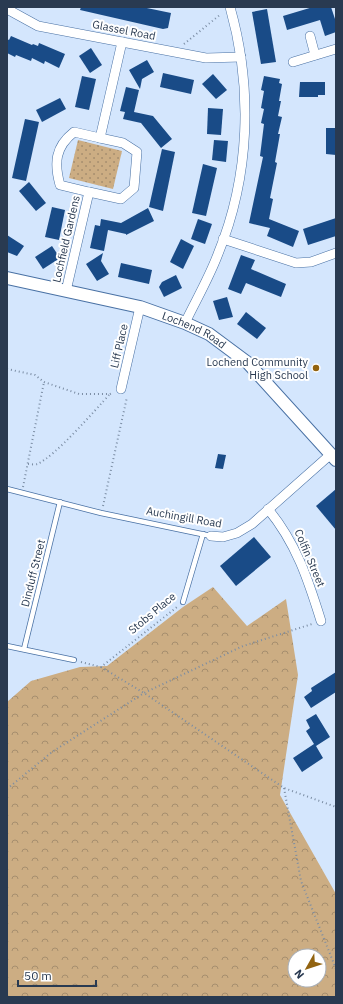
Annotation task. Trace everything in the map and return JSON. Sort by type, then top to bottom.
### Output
[{"type":"street","name":"Glassel Road","points":[[7,9],[38,26],[206,58],[241,57]]},
{"type":"street","points":[[185,323],[218,254],[237,190],[243,150],[245,102],[241,57],[227,10]]},
{"type":"street","points":[[310,36],[316,55]]},
{"type":"street","points":[[100,138],[122,42]]},
{"type":"street","points":[[293,62],[336,49]]},
{"type":"street","name":"Lochfield Gardens","points":[[74,132],[123,143],[137,152],[134,188],[121,199],[89,192],[60,185],[55,169],[62,142],[74,132]]},
{"type":"street","name":"Lochfield Gardens","points":[[66,291],[89,192]]},
{"type":"street","points":[[223,239],[296,263],[311,262],[336,253]]},
{"type":"street","name":"Lochend Road","points":[[7,278],[140,308],[185,323],[221,341],[248,362],[333,457]]},
{"type":"street","name":"Liff Place","points":[[122,389],[140,308]]},
{"type":"street","name":"Auchingill Road","points":[[207,535],[224,537],[237,533],[252,524],[268,509],[333,457]]},
{"type":"street","name":"Colfin Street","points":[[268,509],[284,528],[309,580],[321,621]]},
{"type":"lane","name":"Auchingill Road","points":[[7,489],[101,513],[207,535]]},
{"type":"lane","name":"Dinduff Street","points":[[24,649],[60,502]]},
{"type":"lane","name":"Stobs Place","points":[[183,602],[207,535]]},
{"type":"lane","points":[[7,646],[74,660]]},
{"type":"path","points":[[174,52],[227,10]]},
{"type":"path","points":[[7,369],[36,376],[44,382],[79,394],[110,394]]},
{"type":"path","points":[[22,493],[44,382]]},
{"type":"path","points":[[28,464],[36,464],[44,460],[61,445],[110,394],[117,388],[122,389],[128,394],[101,513]]},
{"type":"path","name":"Stobs Place","points":[[100,666],[183,602]]},
{"type":"path","points":[[7,789],[52,752],[144,693],[243,646],[321,621]]},
{"type":"path","points":[[74,660],[100,666],[144,693],[284,788],[336,807]]},
{"type":"path","points":[[284,788],[301,881],[336,969]]},
{"type":"green space","points":[[78,140],[122,151],[113,189],[69,178]]},
{"type":"green space","points":[[213,587],[247,626],[286,599],[298,675],[280,795],[336,894],[336,997],[7,997],[7,702],[31,681],[80,667],[107,666],[183,607]]},
{"type":"building","points":[[81,7],[142,7],[171,13],[168,28],[163,29],[80,10]]},
{"type":"building","points":[[313,7],[331,7],[336,22],[336,32],[325,36],[320,20],[287,30],[283,16]]},
{"type":"building","points":[[267,9],[276,62],[261,64],[252,12]]},
{"type":"building","points":[[11,36],[32,45],[38,46],[39,43],[65,54],[59,68],[45,61],[44,64],[32,58],[31,61],[16,55],[15,57],[7,53],[7,39],[9,40]]},
{"type":"building","points":[[91,48],[102,65],[90,73],[79,56]]},
{"type":"building","points":[[147,60],[154,72],[142,79],[140,89],[129,70]]},
{"type":"building","points":[[163,73],[194,80],[191,94],[160,87]]},
{"type":"building","points":[[213,74],[227,90],[216,99],[202,84]]},
{"type":"building","points":[[82,76],[96,79],[89,110],[75,107]]},
{"type":"building","points":[[264,76],[280,79],[279,83],[282,84],[278,116],[282,117],[278,134],[280,134],[275,162],[277,163],[270,198],[273,199],[269,219],[299,231],[293,247],[267,236],[270,228],[249,223],[263,157],[260,156],[264,124],[261,123],[264,109],[261,108],[264,91],[261,90]]},
{"type":"building","points":[[300,82],[325,82],[325,95],[318,95],[318,97],[299,97]]},
{"type":"building","points":[[126,87],[139,90],[134,112],[153,116],[172,139],[161,148],[141,123],[123,119],[125,112],[120,111]]},
{"type":"building","points":[[60,98],[66,109],[42,122],[36,110]]},
{"type":"building","points":[[208,108],[223,109],[221,135],[207,134]]},
{"type":"building","points":[[25,119],[39,122],[26,181],[12,178]]},
{"type":"building","points":[[326,128],[336,128],[336,155],[326,154]]},
{"type":"building","points":[[214,140],[228,141],[226,162],[212,160]]},
{"type":"building","points":[[162,149],[175,152],[163,211],[149,207]]},
{"type":"building","points":[[203,164],[217,168],[206,216],[192,213]]},
{"type":"building","points":[[29,182],[46,203],[36,211],[19,191]]},
{"type":"building","points":[[52,207],[65,210],[59,240],[45,237]]},
{"type":"building","points":[[148,208],[154,221],[126,235],[108,230],[104,251],[90,248],[95,225],[100,226],[101,219],[121,223]]},
{"type":"building","points":[[336,218],[336,236],[308,245],[303,229]]},
{"type":"building","points":[[198,219],[212,224],[205,244],[191,239]]},
{"type":"building","points":[[7,235],[24,246],[17,256],[7,252]]},
{"type":"building","points":[[181,239],[194,246],[183,269],[170,262]]},
{"type":"building","points":[[52,246],[60,258],[43,269],[35,257]]},
{"type":"building","points":[[103,253],[101,261],[109,274],[97,281],[86,264]]},
{"type":"building","points":[[241,255],[255,260],[251,269],[286,284],[281,297],[246,283],[241,294],[228,289]]},
{"type":"building","points":[[121,263],[152,270],[149,284],[118,277]]},
{"type":"building","points":[[176,275],[182,288],[164,297],[159,287],[162,282]]},
{"type":"building","points":[[227,297],[233,317],[219,320],[213,301]]},
{"type":"building","points":[[246,312],[266,328],[257,339],[237,324]]},
{"type":"building","points":[[218,454],[226,455],[223,469],[215,468]]},
{"type":"building","points":[[336,489],[336,530],[316,506]]},
{"type":"building","points":[[254,537],[271,557],[236,586],[220,566]]},
{"type":"building","points":[[336,672],[336,692],[311,708],[304,697],[312,691],[311,688]]},
{"type":"building","points":[[316,714],[330,737],[316,746],[323,758],[302,772],[293,758],[314,744],[306,731],[310,728],[306,720]]},
{"type":"place","name":"Lochend Community High School","points":[[316,368]]}]
